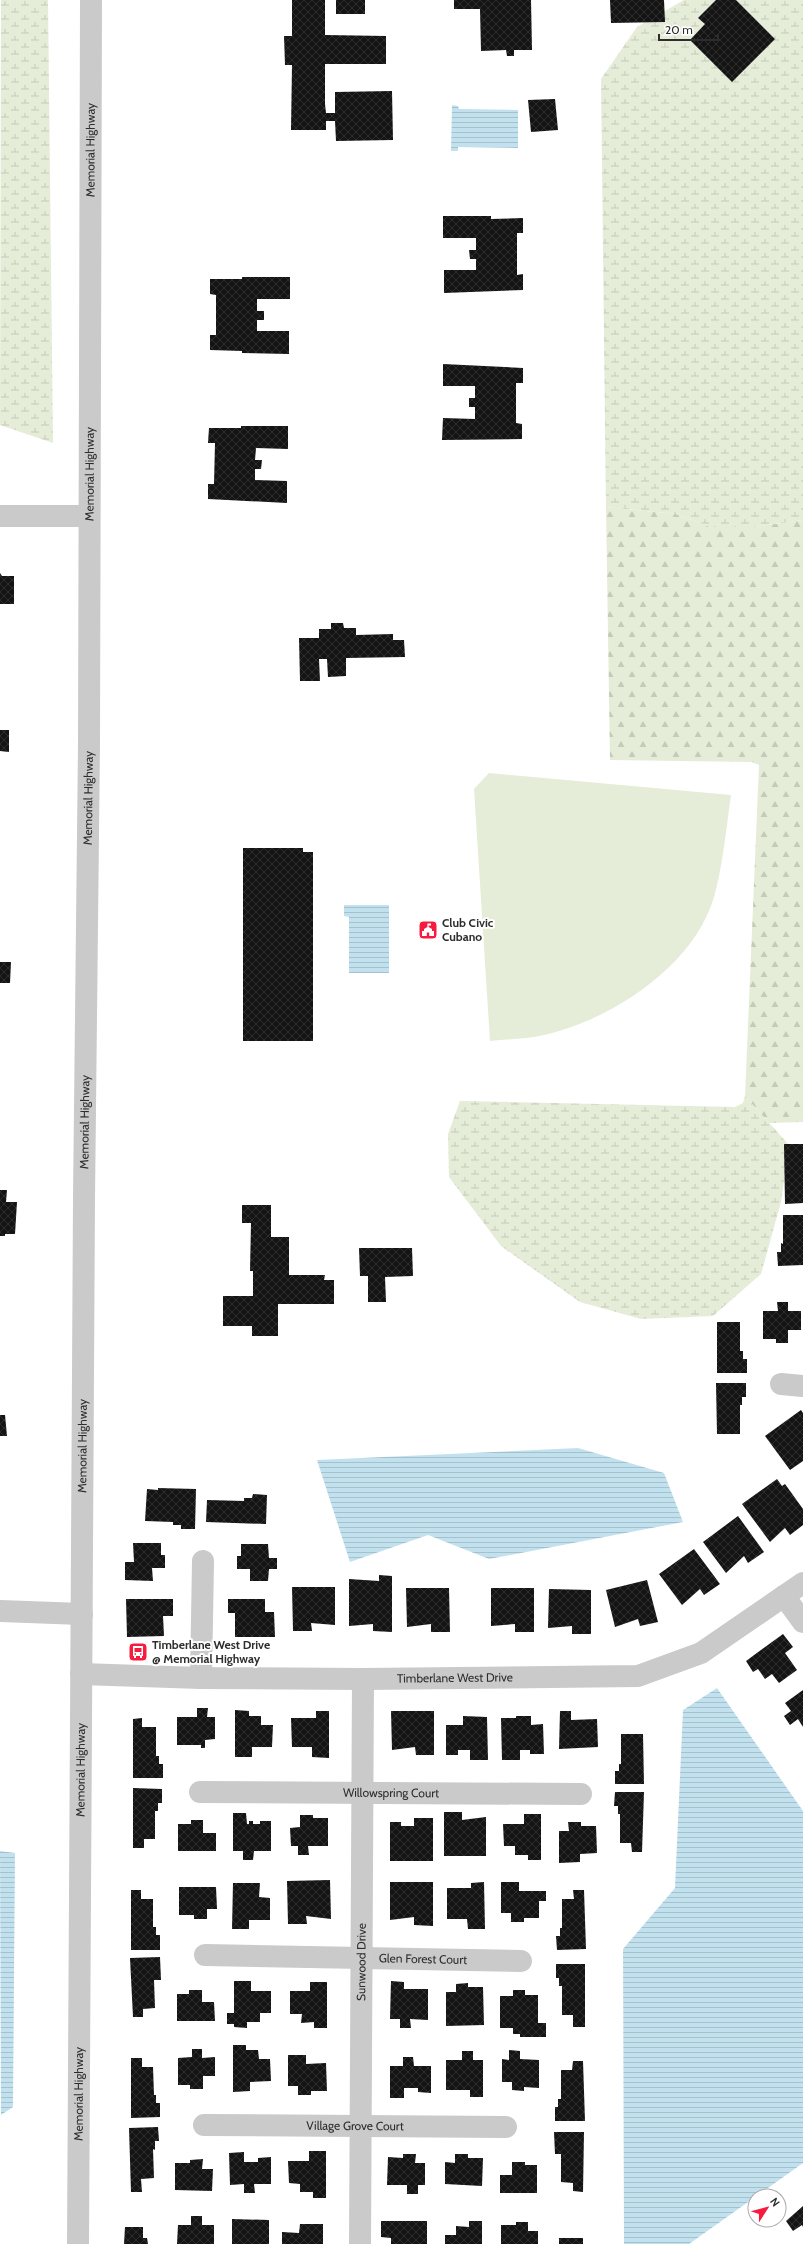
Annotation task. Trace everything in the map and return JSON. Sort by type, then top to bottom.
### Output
[{"type":"street","name":"Memorial Highway","points":[[78,2244],[85,1010],[90,743],[89,516],[91,0]]},
{"type":"street","points":[[0,516],[89,516]]},
{"type":"street","points":[[782,1384],[803,1386]]},
{"type":"street","points":[[201,1678],[203,1560]]},
{"type":"street","name":"Timberlane West Drive","points":[[81,1674],[201,1678],[364,1679],[638,1676],[701,1653],[803,1583]]},
{"type":"street","points":[[784,1596],[803,1622]]},
{"type":"street","points":[[0,1611],[82,1614]]},
{"type":"street","name":"Sunwood Drive","points":[[360,2244],[364,1679]]},
{"type":"street","name":"Willowspring Court","points":[[200,1792],[581,1794]]},
{"type":"street","name":"Glen Forest Court","points":[[205,1955],[362,1959],[521,1960]]},
{"type":"street","name":"Village Grove Court","points":[[204,2125],[506,2127]]},
{"type":"green space","points":[[1,0],[48,0],[53,443],[0,425]]},
{"type":"green space","points":[[684,0],[803,0],[803,520],[754,527],[710,527],[676,514],[606,507],[601,79],[637,27]]},
{"type":"green space","points":[[606,507],[676,514],[710,527],[754,527],[803,520],[803,1122],[769,1123],[745,1096],[759,765],[752,762],[610,760]]},
{"type":"green space","points":[[489,773],[731,795],[722,859],[714,897],[704,922],[688,946],[669,967],[647,986],[622,1003],[596,1017],[570,1028],[544,1035],[490,1041],[474,789]]},
{"type":"green space","points":[[745,1096],[789,1145],[781,1202],[761,1274],[713,1316],[641,1319],[580,1302],[501,1246],[449,1177],[448,1134],[460,1101],[735,1107],[743,1103]]},
{"type":"water","points":[[452,105],[458,106],[459,109],[518,110],[518,148],[458,147],[458,151],[451,151]]},
{"type":"water","points":[[344,905],[389,905],[389,973],[349,973],[349,917],[344,916]]},
{"type":"water","points":[[578,1448],[664,1473],[683,1522],[489,1559],[428,1535],[350,1562],[317,1460]]},
{"type":"water","points":[[717,1688],[803,1811],[803,2163],[768,2188],[747,2188],[747,2203],[689,2244],[624,2244],[623,1949],[675,1888],[683,1710]]},
{"type":"water","points":[[0,1851],[15,1853],[13,2107],[1,2115]]},
{"type":"building","points":[[292,0],[325,0],[325,35],[386,36],[386,64],[325,64],[325,104],[326,113],[335,113],[335,92],[392,91],[393,140],[336,141],[335,121],[326,121],[326,130],[291,130],[292,65],[285,65],[284,36],[292,36]]},
{"type":"building","points":[[336,0],[365,0],[365,14],[336,14]]},
{"type":"building","points":[[454,0],[531,0],[532,50],[514,50],[514,56],[507,56],[506,50],[481,51],[480,9],[454,9]]},
{"type":"building","points":[[610,0],[664,0],[665,22],[611,23]]},
{"type":"building","points":[[716,0],[736,0],[775,39],[732,82],[690,40],[705,24],[698,18]]},
{"type":"building","points":[[555,99],[558,130],[531,132],[528,100]]},
{"type":"building","points":[[443,216],[491,216],[491,219],[523,218],[523,233],[517,233],[517,275],[523,274],[523,290],[444,293],[444,270],[476,270],[476,259],[470,259],[469,250],[476,250],[476,238],[443,238]]},
{"type":"building","points":[[242,277],[290,277],[290,299],[257,299],[257,311],[264,311],[264,320],[257,320],[257,331],[289,331],[289,354],[242,353],[242,351],[210,350],[210,335],[216,335],[216,295],[210,294],[210,279],[242,279]]},
{"type":"building","points":[[443,364],[523,368],[523,383],[516,383],[516,423],[522,424],[522,439],[442,440],[443,418],[475,419],[475,407],[469,407],[469,398],[475,398],[475,386],[443,386]]},
{"type":"building","points":[[241,426],[288,426],[288,449],[256,448],[255,460],[262,460],[261,469],[255,469],[255,480],[287,481],[287,503],[208,499],[208,484],[214,484],[215,443],[208,443],[209,428],[241,428]]},
{"type":"building","points":[[0,573],[2,576],[14,576],[14,604],[0,604]]},
{"type":"building","points":[[331,623],[343,623],[344,628],[356,628],[356,635],[393,634],[393,640],[404,640],[405,657],[346,658],[346,676],[328,677],[327,659],[319,659],[320,681],[300,681],[299,638],[319,638],[319,629],[331,629]]},
{"type":"building","points":[[0,730],[9,730],[9,752],[0,751]]},
{"type":"building","points":[[243,848],[303,848],[303,852],[313,852],[313,1041],[243,1041]]},
{"type":"building","points":[[0,962],[11,962],[10,983],[0,983]]},
{"type":"building","points":[[784,1144],[803,1144],[803,1203],[785,1204]]},
{"type":"building","points":[[0,1190],[7,1190],[6,1202],[17,1202],[15,1234],[5,1234],[5,1236],[0,1236]]},
{"type":"building","points":[[242,1205],[271,1205],[271,1237],[289,1237],[289,1275],[325,1275],[324,1280],[334,1280],[334,1304],[278,1304],[278,1336],[252,1336],[252,1326],[223,1326],[223,1296],[253,1296],[253,1271],[250,1271],[251,1223],[242,1223]]},
{"type":"building","points":[[783,1215],[803,1215],[803,1265],[778,1266],[777,1252],[781,1252],[781,1243],[783,1244]]},
{"type":"building","points":[[359,1248],[412,1248],[413,1276],[385,1277],[386,1302],[368,1302],[368,1276],[360,1276]]},
{"type":"building","points":[[777,1302],[788,1302],[788,1311],[801,1311],[801,1330],[788,1330],[788,1343],[776,1343],[776,1339],[763,1339],[763,1311],[778,1311]]},
{"type":"building","points":[[717,1322],[740,1322],[740,1351],[743,1351],[743,1359],[747,1359],[747,1373],[717,1373]]},
{"type":"building","points":[[716,1383],[746,1383],[746,1397],[742,1397],[742,1405],[740,1405],[740,1434],[717,1434]]},
{"type":"building","points":[[801,1410],[803,1413],[803,1461],[790,1470],[765,1436]]},
{"type":"building","points":[[0,1415],[5,1415],[7,1436],[0,1436]]},
{"type":"building","points":[[777,1479],[782,1486],[785,1484],[803,1509],[803,1525],[790,1535],[785,1528],[770,1542],[742,1504]]},
{"type":"building","points":[[158,1488],[196,1489],[195,1529],[181,1529],[181,1525],[173,1525],[173,1522],[145,1521],[147,1489],[158,1490]]},
{"type":"building","points":[[253,1494],[267,1495],[266,1524],[206,1522],[207,1500],[244,1501],[244,1498],[252,1498]]},
{"type":"building","points":[[738,1516],[764,1552],[748,1563],[744,1556],[726,1573],[703,1542]]},
{"type":"building","points":[[133,1543],[161,1543],[161,1555],[165,1555],[165,1568],[152,1568],[153,1581],[125,1580],[125,1562],[134,1562]]},
{"type":"building","points":[[241,1544],[268,1544],[269,1558],[277,1558],[277,1569],[269,1569],[268,1581],[250,1581],[250,1569],[237,1569],[237,1556],[241,1556]]},
{"type":"building","points":[[694,1549],[720,1584],[704,1595],[700,1589],[682,1605],[659,1574]]},
{"type":"building","points":[[379,1575],[392,1576],[392,1632],[373,1631],[373,1624],[349,1626],[349,1579],[379,1581]]},
{"type":"building","points":[[647,1580],[658,1622],[640,1626],[638,1619],[615,1627],[606,1590]]},
{"type":"building","points":[[292,1587],[335,1587],[335,1625],[311,1623],[312,1631],[293,1631]]},
{"type":"building","points":[[406,1588],[449,1588],[450,1632],[431,1632],[431,1624],[407,1627]]},
{"type":"building","points":[[491,1588],[534,1588],[534,1632],[515,1632],[515,1624],[491,1626]]},
{"type":"building","points":[[549,1589],[591,1590],[591,1634],[572,1634],[572,1626],[548,1628]]},
{"type":"building","points":[[126,1599],[173,1599],[173,1616],[163,1616],[164,1636],[127,1637]]},
{"type":"building","points":[[228,1599],[265,1599],[265,1612],[274,1612],[275,1637],[235,1637],[235,1613],[228,1613]]},
{"type":"building","points":[[783,1634],[793,1647],[785,1653],[797,1670],[779,1683],[772,1674],[765,1679],[758,1669],[753,1672],[746,1661]]},
{"type":"building","points":[[803,1690],[803,1727],[798,1719],[790,1725],[784,1716],[791,1711],[785,1703]]},
{"type":"building","points":[[197,1708],[208,1708],[207,1717],[215,1717],[215,1739],[205,1740],[205,1748],[201,1748],[201,1745],[177,1745],[177,1717],[197,1717]]},
{"type":"building","points":[[235,1710],[249,1711],[249,1716],[261,1716],[261,1725],[273,1725],[272,1747],[252,1747],[252,1757],[235,1757]]},
{"type":"building","points":[[316,1711],[329,1711],[329,1758],[312,1757],[312,1747],[292,1747],[291,1718],[316,1718]]},
{"type":"building","points":[[391,1711],[434,1711],[434,1755],[416,1755],[415,1747],[392,1750]]},
{"type":"building","points":[[560,1711],[571,1711],[571,1720],[597,1719],[598,1747],[559,1749]]},
{"type":"building","points":[[463,1716],[487,1717],[488,1760],[470,1760],[470,1750],[458,1750],[458,1755],[446,1755],[446,1725],[463,1725]]},
{"type":"building","points":[[516,1716],[531,1716],[531,1725],[543,1724],[544,1754],[530,1754],[530,1750],[520,1750],[520,1760],[502,1760],[501,1718],[516,1718]]},
{"type":"building","points":[[142,1718],[142,1727],[156,1727],[156,1756],[159,1756],[159,1764],[163,1764],[163,1778],[133,1778],[133,1719]]},
{"type":"building","points":[[621,1734],[643,1734],[644,1784],[615,1784],[615,1771],[619,1771],[619,1764],[621,1764]]},
{"type":"building","points":[[133,1788],[162,1789],[162,1803],[158,1803],[158,1811],[155,1811],[155,1839],[144,1839],[144,1848],[133,1848]]},
{"type":"building","points":[[615,1792],[644,1792],[642,1852],[632,1852],[631,1843],[620,1843],[620,1814],[618,1814],[618,1806],[614,1806]]},
{"type":"building","points":[[444,1812],[462,1812],[462,1820],[486,1817],[486,1856],[444,1856]]},
{"type":"building","points":[[233,1813],[246,1813],[247,1824],[249,1824],[249,1821],[253,1821],[253,1824],[260,1824],[260,1821],[271,1821],[271,1851],[254,1851],[253,1860],[243,1860],[243,1851],[233,1851]]},
{"type":"building","points":[[524,1814],[541,1814],[541,1860],[528,1860],[528,1855],[515,1855],[515,1846],[504,1846],[503,1824],[524,1824]]},
{"type":"building","points":[[300,1815],[313,1815],[313,1818],[328,1818],[328,1846],[308,1846],[309,1855],[298,1855],[298,1846],[291,1846],[290,1828],[300,1827]]},
{"type":"building","points":[[414,1818],[433,1818],[433,1861],[390,1861],[390,1822],[401,1822],[401,1826],[414,1826]]},
{"type":"building","points":[[191,1820],[203,1820],[203,1833],[216,1833],[216,1851],[178,1851],[178,1824],[191,1824]]},
{"type":"building","points":[[568,1822],[581,1822],[581,1826],[596,1826],[597,1853],[580,1854],[580,1862],[559,1863],[559,1831],[569,1831]]},
{"type":"building","points":[[330,1880],[331,1919],[306,1916],[307,1924],[288,1924],[287,1881]]},
{"type":"building","points":[[390,1882],[433,1882],[433,1926],[414,1925],[414,1917],[390,1920]]},
{"type":"building","points":[[484,1882],[485,1929],[468,1929],[467,1919],[447,1919],[447,1888],[471,1888],[471,1883]]},
{"type":"building","points":[[501,1882],[519,1882],[519,1891],[546,1891],[546,1901],[539,1901],[539,1918],[524,1918],[524,1922],[511,1922],[511,1913],[501,1913]]},
{"type":"building","points":[[233,1883],[260,1883],[259,1897],[270,1898],[270,1920],[249,1920],[249,1929],[232,1929]]},
{"type":"building","points":[[179,1887],[216,1887],[217,1909],[207,1909],[207,1919],[194,1919],[194,1915],[179,1915]]},
{"type":"building","points":[[131,1890],[141,1890],[141,1899],[153,1899],[153,1927],[156,1927],[156,1935],[160,1935],[160,1950],[131,1950]]},
{"type":"building","points":[[573,1890],[584,1890],[586,1949],[557,1950],[556,1936],[560,1936],[560,1928],[562,1928],[562,1899],[574,1899]]},
{"type":"building","points":[[160,1957],[161,1980],[154,1980],[155,2008],[143,2009],[143,2017],[133,2017],[130,1958]]},
{"type":"building","points":[[556,1964],[585,1964],[585,2027],[573,2027],[573,2015],[562,2015],[562,1986],[559,1986],[559,1978],[556,1978]]},
{"type":"building","points":[[234,1981],[251,1981],[251,1991],[271,1991],[271,2013],[260,2013],[260,2022],[247,2022],[247,2028],[234,2027],[234,2024],[227,2024],[227,2013],[234,2013]]},
{"type":"building","points":[[391,1981],[404,1982],[404,1989],[428,1989],[428,2020],[410,2019],[411,2028],[400,2028],[400,2019],[390,2019]]},
{"type":"building","points":[[310,1982],[327,1982],[327,2028],[314,2028],[314,2022],[301,2023],[302,2014],[290,2014],[290,1991],[310,1991]]},
{"type":"building","points":[[468,1983],[468,1987],[483,1987],[484,2025],[446,2026],[446,1992],[456,1992],[456,1984]]},
{"type":"building","points":[[189,1990],[202,1990],[202,2002],[214,2002],[215,2021],[177,2021],[177,1994],[189,1994]]},
{"type":"building","points":[[513,1990],[525,1990],[525,1995],[538,1995],[538,2023],[546,2023],[546,2037],[520,2037],[520,2034],[513,2034],[513,2028],[500,2028],[500,1996],[513,1996]]},
{"type":"building","points":[[233,2045],[246,2045],[246,2050],[258,2050],[259,2059],[270,2059],[271,2081],[250,2082],[250,2091],[233,2092]]},
{"type":"building","points":[[192,2049],[202,2049],[202,2058],[215,2057],[215,2076],[203,2076],[203,2089],[190,2089],[190,2085],[178,2085],[178,2058],[192,2057]]},
{"type":"building","points":[[509,2050],[520,2051],[520,2059],[539,2060],[539,2088],[524,2087],[524,2091],[512,2090],[512,2082],[502,2082],[502,2059],[509,2060]]},
{"type":"building","points":[[462,2051],[473,2051],[473,2060],[483,2060],[483,2097],[470,2097],[470,2090],[446,2090],[446,2060],[462,2060]]},
{"type":"building","points":[[288,2055],[306,2055],[306,2064],[326,2063],[327,2091],[311,2091],[311,2095],[298,2095],[298,2086],[288,2086]]},
{"type":"building","points":[[403,2057],[413,2057],[414,2066],[431,2066],[431,2093],[418,2092],[418,2088],[404,2088],[404,2098],[390,2098],[390,2066],[403,2066]]},
{"type":"building","points":[[131,2058],[142,2058],[142,2067],[153,2067],[154,2095],[156,2095],[156,2103],[160,2103],[160,2117],[131,2118]]},
{"type":"building","points":[[573,2061],[583,2061],[585,2121],[555,2121],[555,2107],[558,2107],[558,2099],[561,2099],[561,2070],[572,2070]]},
{"type":"building","points":[[158,2127],[159,2141],[155,2141],[155,2150],[153,2149],[154,2178],[141,2179],[142,2192],[131,2192],[129,2128]]},
{"type":"building","points":[[554,2132],[584,2132],[583,2192],[573,2191],[573,2183],[561,2182],[561,2154],[555,2154]]},
{"type":"building","points":[[309,2151],[326,2151],[326,2198],[313,2198],[313,2192],[300,2192],[300,2184],[289,2183],[288,2161],[309,2161]]},
{"type":"building","points":[[244,2152],[244,2162],[258,2162],[258,2158],[271,2157],[271,2184],[254,2184],[255,2193],[244,2193],[244,2184],[230,2185],[229,2153]]},
{"type":"building","points":[[403,2154],[416,2154],[415,2163],[425,2163],[425,2185],[418,2185],[418,2194],[407,2194],[407,2185],[387,2185],[388,2157],[403,2158]]},
{"type":"building","points":[[455,2154],[468,2154],[468,2158],[483,2158],[482,2186],[445,2184],[445,2162],[455,2163]]},
{"type":"building","points":[[203,2159],[202,2169],[213,2169],[212,2191],[175,2190],[175,2163],[190,2163],[190,2160]]},
{"type":"building","points":[[512,2162],[525,2162],[525,2165],[537,2165],[537,2193],[500,2193],[500,2175],[512,2175]]},
{"type":"building","points":[[803,2206],[803,2227],[802,2225],[793,2231],[787,2220]]},
{"type":"building","points":[[191,2216],[202,2216],[202,2225],[214,2225],[214,2244],[177,2244],[178,2225],[191,2225]]},
{"type":"building","points":[[232,2219],[269,2220],[269,2244],[232,2244]]},
{"type":"building","points":[[381,2221],[427,2221],[427,2244],[391,2244],[391,2238],[381,2237]]},
{"type":"building","points":[[469,2221],[482,2221],[482,2244],[445,2244],[445,2235],[456,2235],[456,2226],[469,2227]]},
{"type":"building","points":[[516,2222],[528,2222],[528,2231],[538,2231],[538,2244],[501,2244],[501,2225],[516,2225]]},
{"type":"building","points":[[300,2224],[323,2224],[323,2244],[282,2244],[282,2232],[299,2233]]},
{"type":"building","points":[[125,2227],[143,2227],[143,2238],[147,2238],[148,2244],[124,2244]]},
{"type":"building","points":[[559,2238],[583,2238],[583,2244],[559,2244]]},
{"type":"place","name":"Club Civic Cubano","points":[[428,930]]},
{"type":"place","name":"Timberlane West Drive @ Memorial Highway","points":[[138,1652]]}]
